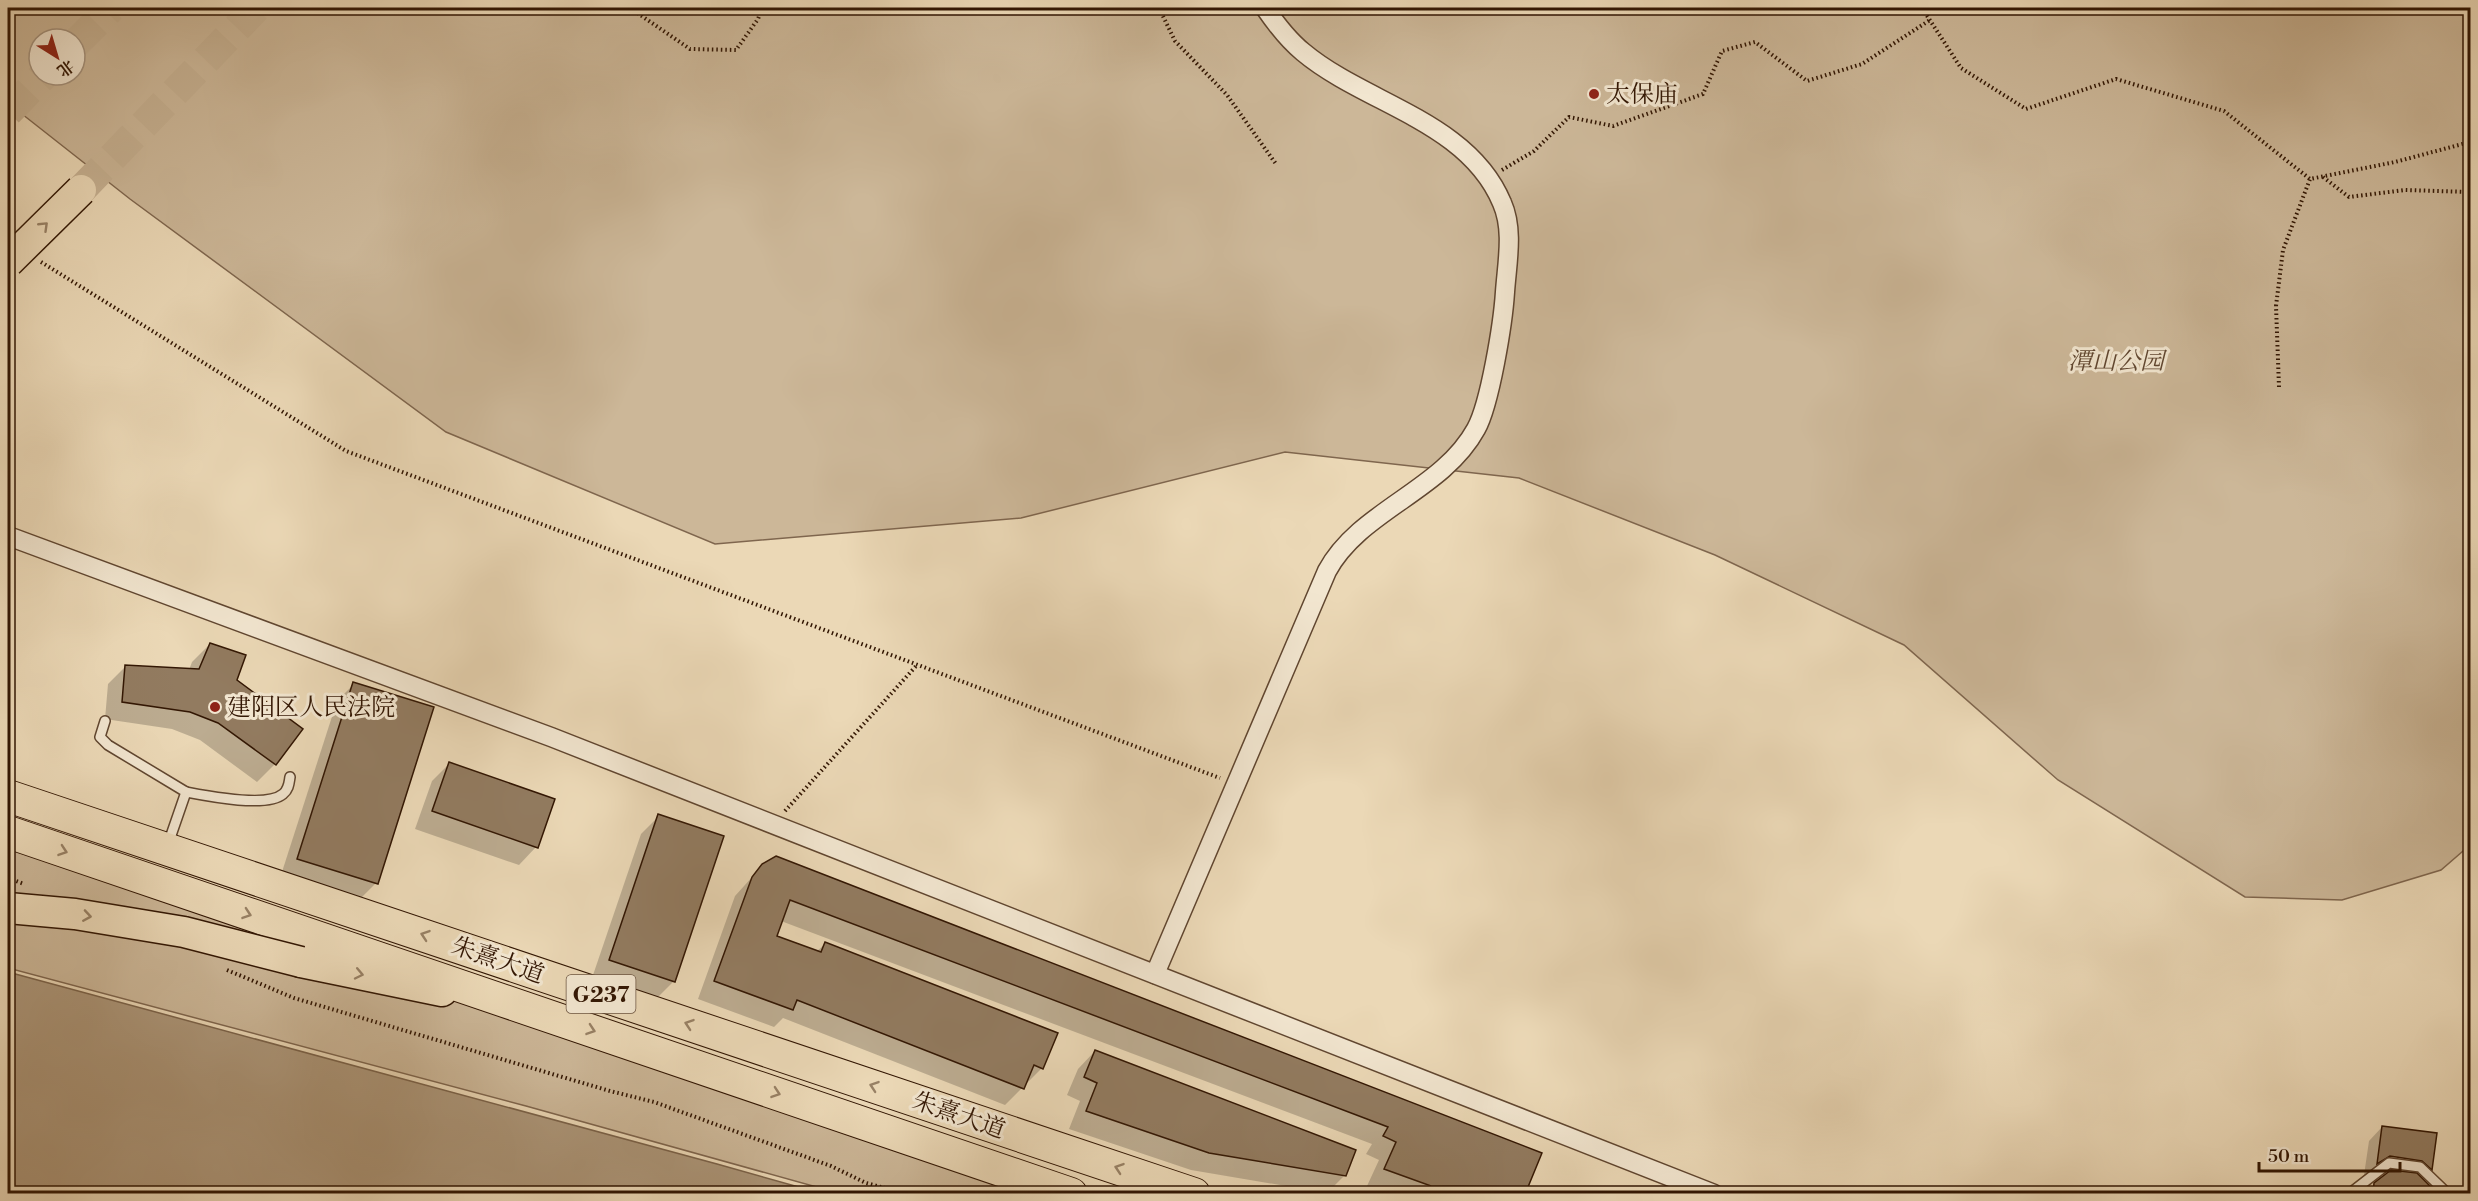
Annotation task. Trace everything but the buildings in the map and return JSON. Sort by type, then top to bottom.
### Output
[{"type":"highway","name":"朱熹大道","points":[[8,796],[1194,1194]]},
{"type":"highway","name":"朱熹大道","points":[[8,832],[1071,1194]]},
{"type":"main road","points":[[8,262],[81,190]]},
{"type":"main road","points":[[8,908],[75,914],[184,932],[301,962],[529,1009]]},
{"type":"street","points":[[1155,974],[1327,571],[1338,550],[1429,480],[1461,451],[1476,429],[1485,409],[1504,305],[1509,231],[1502,202],[1468,154],[1444,135],[1329,70],[1304,53],[1283,34],[1265,8]]},
{"type":"street","points":[[8,536],[551,737],[1714,1194]]},
{"type":"lane","points":[[105,721],[100,736],[108,746],[186,792],[216,798],[254,800],[275,798],[283,794],[289,786],[290,777]]},
{"type":"lane","points":[[166,849],[186,792]]},
{"type":"lane","points":[[2349,1194],[2390,1163],[2420,1167],[2448,1194]]},
{"type":"path","points":[[630,8],[690,50],[735,50],[758,19],[762,8]]},
{"type":"path","points":[[1159,8],[1175,41],[1227,95],[1276,165]]},
{"type":"path","points":[[1922,8],[1961,68],[2026,109],[2116,79],[2224,111],[2310,179],[2395,162],[2470,142]]},
{"type":"path","points":[[1487,178],[1534,151],[1569,117],[1613,126],[1704,94],[1722,51],[1755,42],[1807,81],[1862,64],[1930,20]]},
{"type":"path","points":[[2322,177],[2349,197],[2405,190],[2470,192]]},
{"type":"path","points":[[2278,387],[2276,306],[2283,250],[2310,179]]},
{"type":"path","points":[[37,260],[346,451],[1236,784]]},
{"type":"path","points":[[773,824],[917,665]]},
{"type":"path","points":[[8,878],[29,886]]},
{"type":"path","points":[[222,968],[305,1001],[654,1102],[831,1166],[866,1183],[907,1194]]},
{"type":"green space","name":"潭山公园","points":[[8,8],[2470,8],[2470,845],[2441,870],[2342,900],[2245,897],[2058,780],[1904,645],[1715,555],[1519,478],[1285,452],[1021,518],[715,544],[446,432],[130,199],[8,103]]},
{"type":"green space","points":[[8,846],[1056,1193],[838,1193],[526,1106],[8,968]]},
{"type":"shaded area","points":[[8,972],[717,1164],[820,1193],[8,1193]]},
{"type":"tunnel","points":[[87,32],[111,8]]},
{"type":"tunnel","points":[[81,190],[256,8]]},
{"type":"tunnel","points":[[8,112],[32,87]]},
{"type":"place","name":"太保庙","points":[[1594,94]]},
{"type":"place","name":"建阳区人民法院","points":[[215,707]]}]
